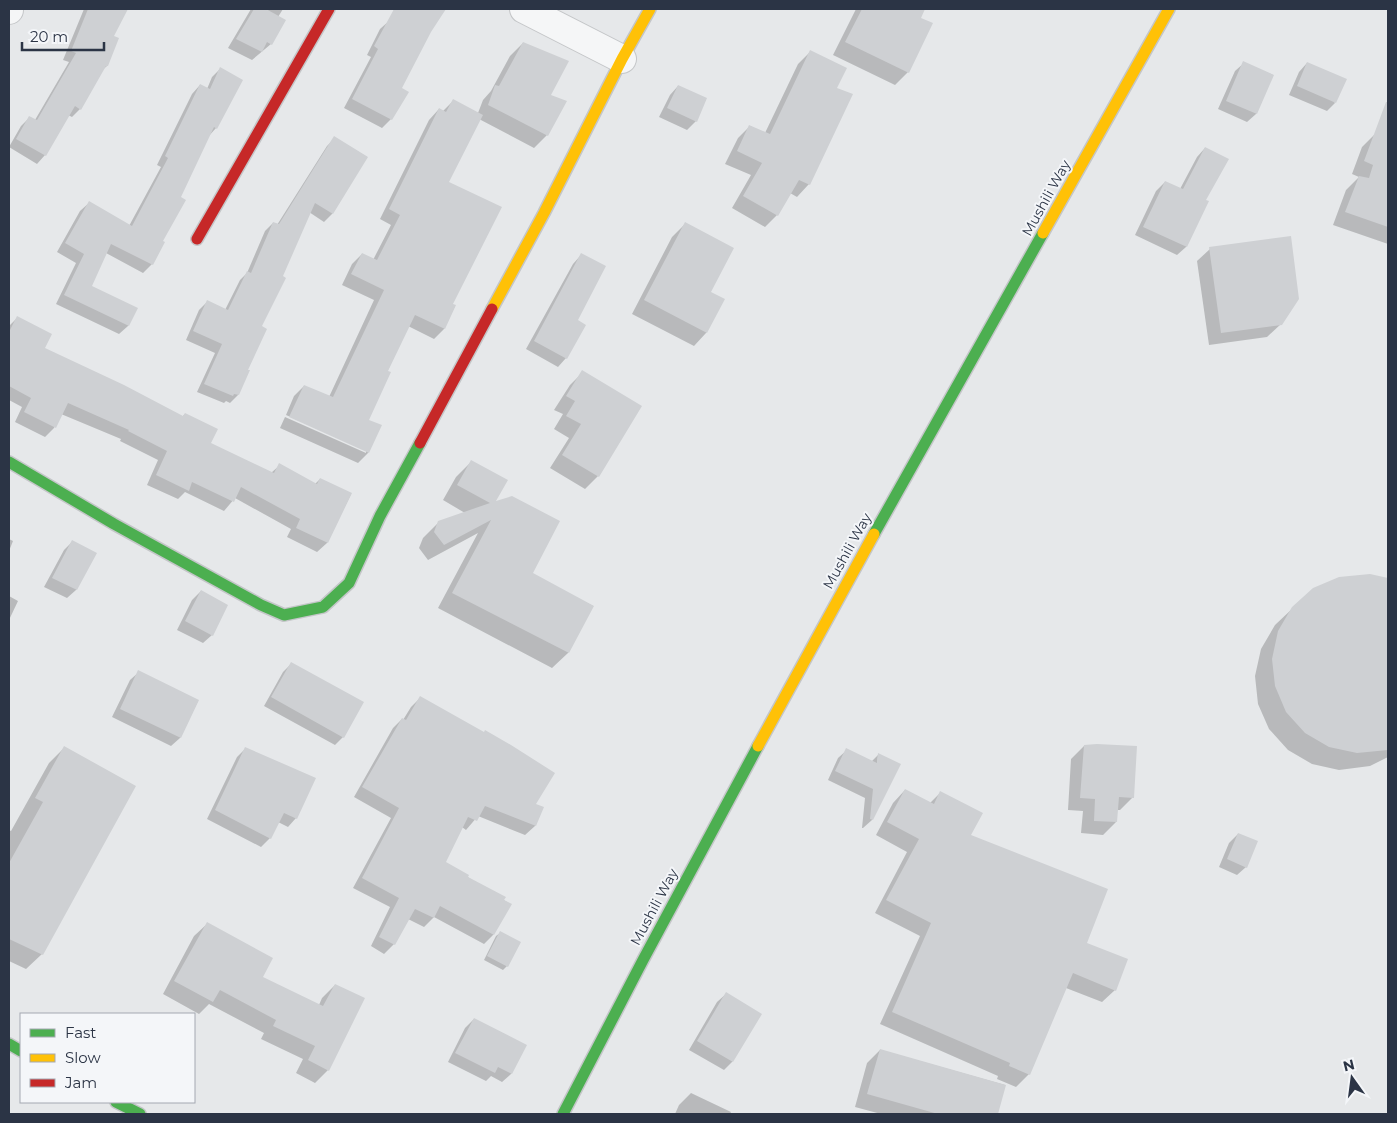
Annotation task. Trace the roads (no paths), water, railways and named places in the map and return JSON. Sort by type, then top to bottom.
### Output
[{"type":"street","points":[[197,239],[328,9]]},
{"type":"street","points":[[524,9],[622,59]]},
{"type":"street","points":[[9,462],[114,524],[261,605],[284,615],[323,607],[350,583],[380,516],[544,213],[622,59],[650,9]]},
{"type":"street","name":"Mushili Way","points":[[563,1114],[643,960],[826,620],[1169,9]]},
{"type":"street","points":[[9,1044],[20,1050]]},
{"type":"street","points":[[118,1103],[140,1114]]}]
